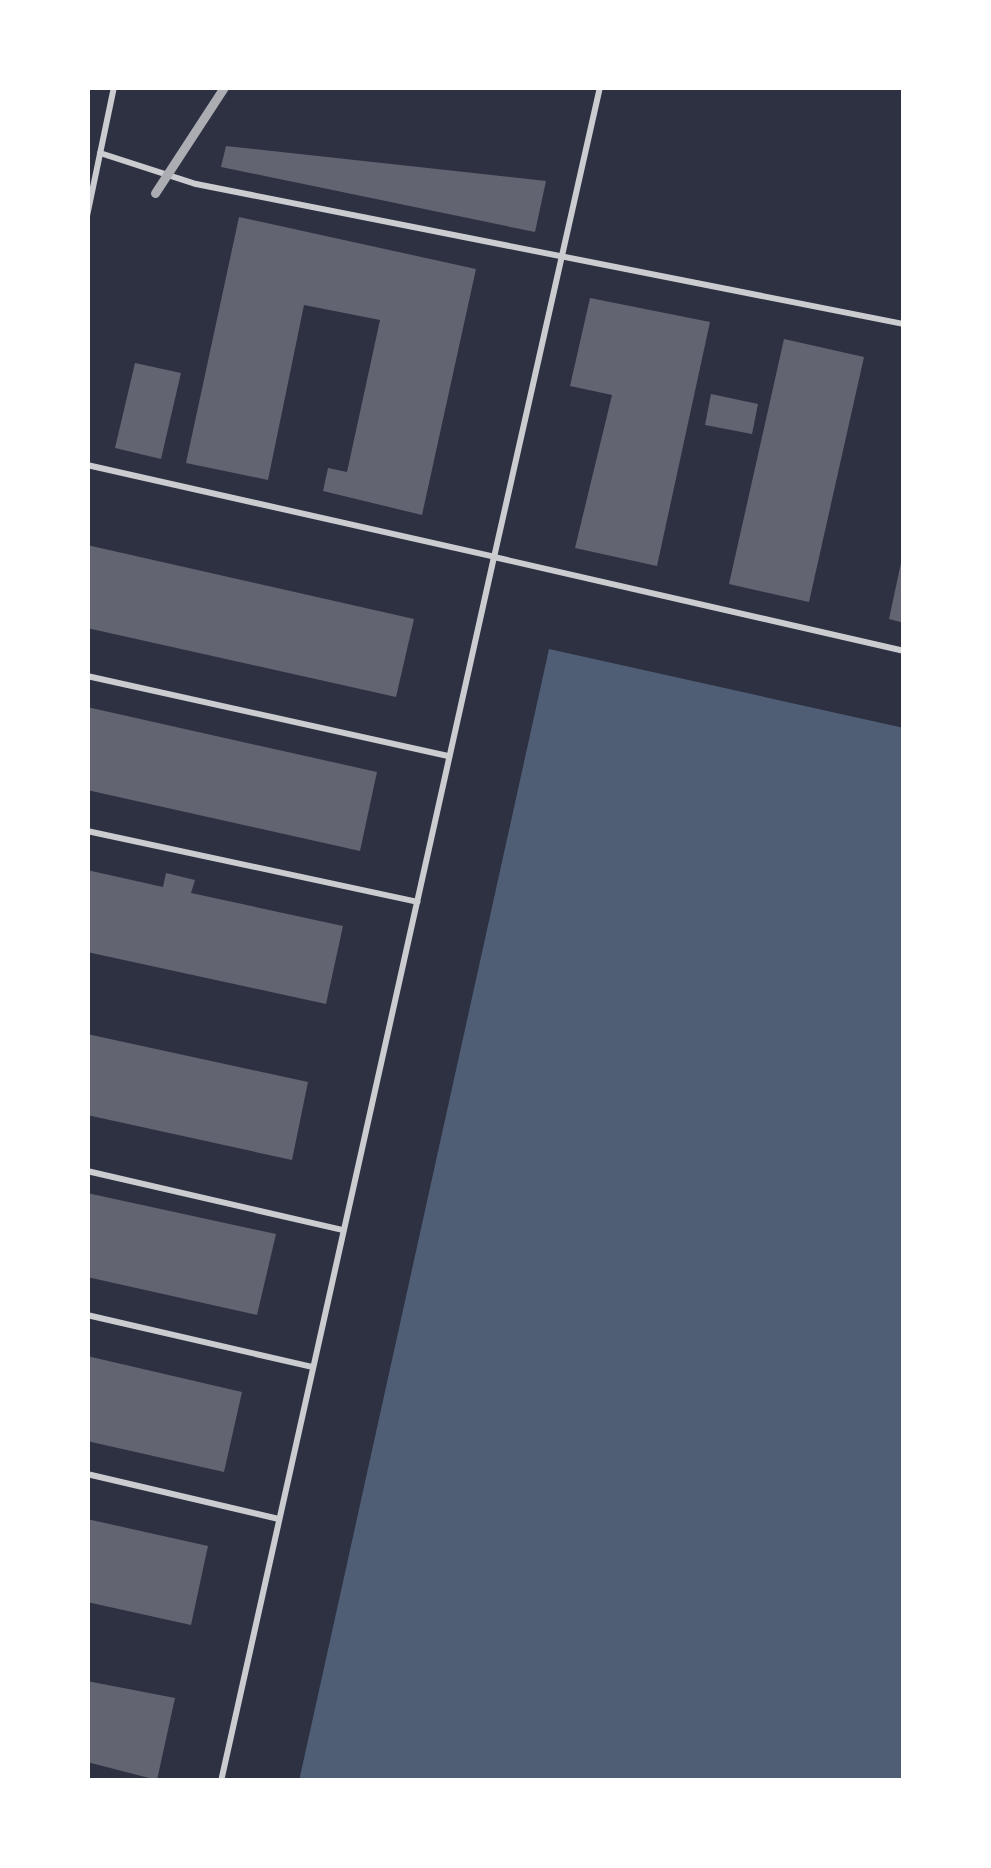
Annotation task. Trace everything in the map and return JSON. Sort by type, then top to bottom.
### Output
[{"type":"lane","points":[[87,216],[114,87]]},
{"type":"lane","points":[[221,1781],[600,87]]},
{"type":"lane","points":[[100,153],[196,184],[904,324]]},
{"type":"lane","points":[[87,465],[904,651]]},
{"type":"lane","points":[[87,676],[449,756]]},
{"type":"lane","points":[[87,831],[416,902]]},
{"type":"lane","points":[[87,1172],[344,1230]]},
{"type":"lane","points":[[87,1315],[313,1367]]},
{"type":"lane","points":[[87,1474],[279,1519]]},
{"type":"water","points":[[549,649],[904,728],[904,1781],[299,1781]]},
{"type":"building","points":[[226,146],[546,181],[535,232],[221,167]]},
{"type":"building","points":[[239,217],[476,269],[422,515],[323,491],[328,468],[347,472],[380,320],[304,305],[268,480],[186,463]]},
{"type":"building","points":[[590,298],[710,322],[657,566],[575,548],[612,395],[570,386]]},
{"type":"building","points":[[784,339],[864,357],[809,602],[729,584]]},
{"type":"building","points":[[135,363],[181,373],[161,459],[115,448]]},
{"type":"building","points":[[711,394],[758,404],[752,434],[705,425]]},
{"type":"building","points":[[87,545],[414,619],[396,697],[87,628]]},
{"type":"building","points":[[904,559],[904,623],[889,619]]},
{"type":"building","points":[[87,707],[377,772],[360,851],[87,790]]},
{"type":"building","points":[[87,870],[163,887],[166,873],[195,880],[191,893],[343,926],[326,1004],[87,952]]},
{"type":"building","points":[[87,1034],[308,1082],[292,1160],[87,1115]]},
{"type":"building","points":[[87,1193],[276,1234],[257,1315],[87,1277]]},
{"type":"building","points":[[87,1356],[242,1392],[224,1472],[87,1441]]},
{"type":"building","points":[[87,1519],[208,1546],[191,1625],[87,1602]]},
{"type":"building","points":[[87,1681],[175,1698],[157,1780],[87,1762]]},
{"type":"railway","points":[[155,193],[224,87]]}]
